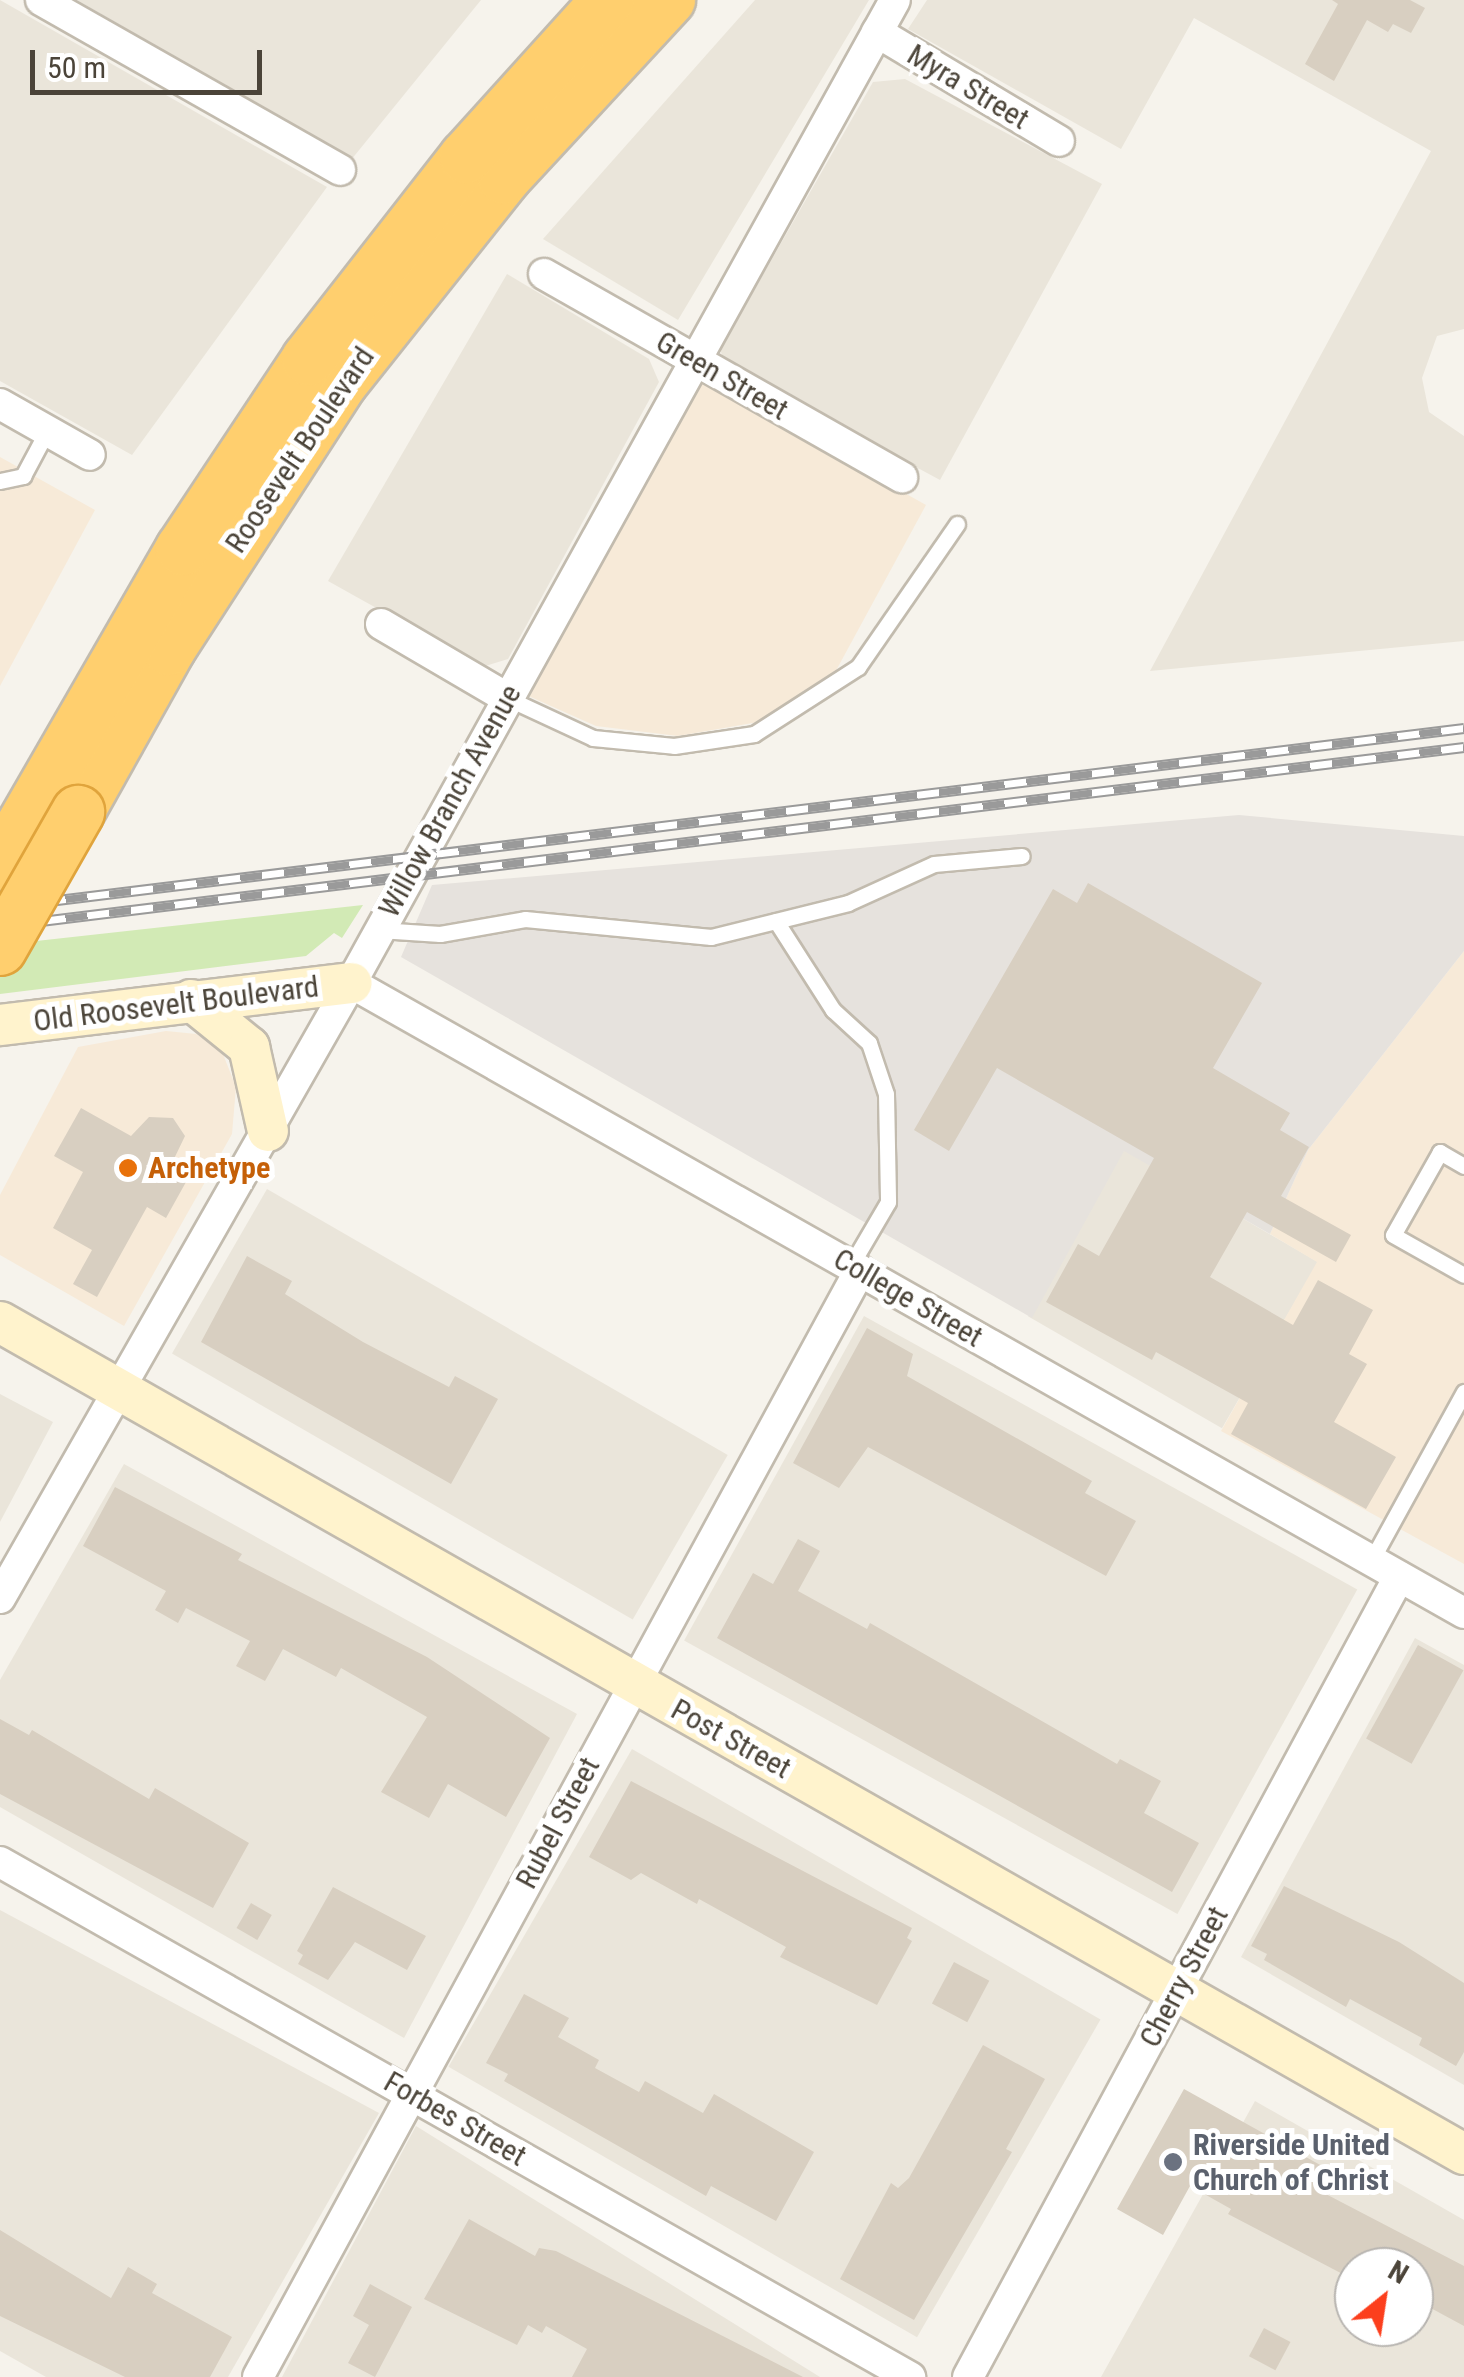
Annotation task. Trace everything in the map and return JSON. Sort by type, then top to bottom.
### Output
[{"type":"highway","name":"Roosevelt Boulevard","points":[[0,949],[53,813],[182,549],[308,360],[466,156],[608,0]]},
{"type":"highway","name":"Roosevelt Boulevard","points":[[0,864],[53,813],[168,649],[342,382],[504,178],[669,0]]},
{"type":"street","points":[[41,0],[340,170]]},
{"type":"street","name":"Willow Branch Avenue","points":[[0,1598],[351,983],[895,0]]},
{"type":"street","name":"Myra Street","points":[[877,32],[1060,141]]},
{"type":"street","name":"Green Street","points":[[544,274],[902,477]]},
{"type":"street","points":[[0,404],[90,455]]},
{"type":"street","points":[[382,624],[507,698]]},
{"type":"street","name":"College Street","points":[[351,983],[1464,1614]]},
{"type":"street","name":"Old Roosevelt Boulevard","points":[[0,1025],[351,983]]},
{"type":"street","points":[[191,1000],[249,1047],[268,1131]]},
{"type":"street","name":"Rubel Street","points":[[258,2377],[414,2096],[856,1268]]},
{"type":"street","name":"Post Street","points":[[0,1322],[1464,2154]]},
{"type":"street","name":"Cherry Street","points":[[968,2377],[1399,1577]]},
{"type":"street","name":"Forbes Street","points":[[0,1862],[910,2377]]},
{"type":"lane","points":[[0,481],[15,482],[22,476],[47,431]]},
{"type":"lane","points":[[507,698],[592,738],[674,746],[754,734],[858,667],[957,524]]},
{"type":"lane","points":[[379,930],[440,934],[525,920],[711,937],[848,903],[934,864],[1022,856]]},
{"type":"lane","points":[[776,921],[833,1010],[869,1043],[886,1094],[888,1202],[856,1268]]},
{"type":"lane","points":[[1464,1166],[1440,1152],[1394,1236],[1464,1275]]},
{"type":"lane","points":[[1371,1561],[1464,1392]]},
{"type":"shaded area","points":[[0,0],[327,187],[132,455],[0,381]]},
{"type":"shaded area","points":[[77,0],[481,0],[351,160]]},
{"type":"shaded area","points":[[755,0],[869,0],[678,320],[543,239]]},
{"type":"shaded area","points":[[927,0],[1464,0],[1464,329],[1437,336],[1422,378],[1429,412],[1464,436],[1464,641],[1150,671],[1431,151],[1194,18],[1121,149],[908,29]]},
{"type":"shaded area","points":[[905,79],[1102,184],[940,480],[726,364],[720,350],[873,82]]},
{"type":"shaded area","points":[[507,274],[649,359],[659,382],[508,659],[482,667],[328,581]]},
{"type":"shaded area","points":[[704,380],[926,505],[832,678],[769,720],[678,736],[596,726],[524,694]]},
{"type":"shaded area","points":[[0,457],[95,510],[0,686]]},
{"type":"shaded area","points":[[1239,815],[1464,836],[1464,951],[1308,1150],[1270,1234],[1124,1151],[1032,1318],[401,957],[432,885]]},
{"type":"shaded area","points":[[1464,951],[1464,1564],[1221,1431],[1317,1262],[1270,1234],[1308,1150]]},
{"type":"shaded area","points":[[166,1031],[196,1034],[221,1049],[236,1087],[232,1134],[124,1326],[0,1255],[0,1195],[78,1047]]},
{"type":"shaded area","points":[[1124,1150],[1318,1262],[1222,1428],[1028,1316]]},
{"type":"shaded area","points":[[267,1189],[728,1455],[633,1620],[172,1354]]},
{"type":"shaded area","points":[[864,1316],[1357,1589],[1177,1914],[684,1640]]},
{"type":"shaded area","points":[[0,1394],[53,1422],[0,1522]]},
{"type":"shaded area","points":[[124,1464],[577,1714],[404,2038],[0,1807],[0,1680]]},
{"type":"shaded area","points":[[1415,1638],[1464,1665],[1464,2085],[1241,1957]]},
{"type":"shaded area","points":[[632,1749],[1101,2020],[917,2337],[449,2067]]},
{"type":"shaded area","points":[[0,1910],[379,2113],[228,2377],[46,2377],[0,2351]]},
{"type":"shaded area","points":[[1255,2101],[1464,2220],[1464,2377],[1101,2377]]},
{"type":"shaded area","points":[[416,2126],[820,2377],[282,2377]]},
{"type":"green space","points":[[363,905],[342,938],[334,933],[306,956],[0,994],[0,945]]},
{"type":"building","points":[[1332,0],[1410,0],[1425,8],[1411,33],[1393,24],[1388,32],[1367,20],[1334,81],[1305,64],[1338,4]]},
{"type":"building","points":[[1088,883],[1262,983],[1213,1068],[1290,1113],[1280,1130],[1309,1147],[1281,1196],[1351,1235],[1336,1262],[1247,1212],[1210,1277],[1293,1325],[1318,1280],[1373,1310],[1349,1354],[1367,1364],[1334,1422],[1396,1457],[1366,1509],[1231,1434],[1248,1403],[1156,1352],[1152,1360],[1046,1302],[1078,1244],[1099,1256],[1154,1158],[997,1068],[949,1151],[914,1130],[1053,889],[1077,903]]},
{"type":"building","points":[[81,1108],[131,1136],[149,1117],[173,1118],[185,1136],[172,1163],[191,1173],[166,1218],[147,1207],[97,1297],[73,1284],[92,1250],[53,1228],[83,1172],[54,1156]]},
{"type":"building","points":[[247,1256],[292,1281],[285,1294],[363,1342],[449,1387],[455,1376],[498,1399],[451,1484],[201,1342]]},
{"type":"building","points":[[867,1328],[913,1354],[907,1376],[1092,1481],[1085,1493],[1136,1521],[1106,1576],[868,1447],[839,1488],[793,1463]]},
{"type":"building","points":[[115,1487],[242,1554],[238,1560],[427,1657],[550,1738],[506,1817],[448,1784],[429,1818],[381,1792],[427,1717],[341,1668],[336,1677],[283,1649],[265,1681],[236,1666],[250,1641],[186,1608],[178,1623],[155,1610],[166,1591],[83,1546]]},
{"type":"building","points":[[798,1539],[820,1551],[798,1591],[867,1629],[870,1623],[1117,1764],[1120,1759],[1161,1781],[1144,1813],[1199,1843],[1172,1892],[717,1638],[753,1573],[773,1584]]},
{"type":"building","points":[[1418,1645],[1463,1670],[1412,1764],[1366,1739]]},
{"type":"building","points":[[0,1719],[29,1735],[32,1730],[149,1799],[155,1788],[249,1843],[213,1908],[0,1794]]},
{"type":"building","points":[[631,1781],[912,1928],[907,1938],[912,1941],[877,2005],[780,1957],[786,1947],[699,1899],[697,1904],[641,1873],[631,1880],[589,1857]]},
{"type":"building","points":[[1284,1886],[1399,1942],[1464,1983],[1464,2052],[1456,2066],[1419,2045],[1422,2038],[1350,1999],[1346,2007],[1264,1960],[1267,1954],[1251,1946]]},
{"type":"building","points":[[333,1887],[426,1936],[407,1970],[355,1942],[328,1980],[298,1964],[303,1955],[297,1951]]},
{"type":"building","points":[[251,1903],[272,1915],[257,1940],[236,1928]]},
{"type":"building","points":[[954,1962],[989,1981],[967,2022],[932,2003]]},
{"type":"building","points":[[524,1994],[569,2018],[558,2037],[599,2060],[595,2068],[639,2092],[645,2081],[703,2113],[714,2094],[814,2152],[776,2221],[711,2186],[706,2196],[504,2081],[508,2074],[486,2063]]},
{"type":"building","points":[[983,2045],[1045,2079],[1006,2149],[1012,2152],[914,2320],[840,2279],[891,2183],[898,2188],[909,2178]]},
{"type":"building","points":[[1184,2089],[1331,2171],[1320,2191],[1428,2247],[1334,2247],[1334,2270],[1228,2214],[1231,2209],[1190,2186],[1163,2235],[1117,2209]]},
{"type":"building","points":[[469,2219],[535,2256],[539,2248],[556,2251],[803,2377],[572,2377],[587,2349],[546,2326],[542,2333],[528,2325],[517,2345],[424,2299]]},
{"type":"building","points":[[0,2230],[111,2298],[128,2267],[157,2284],[152,2293],[232,2337],[210,2377],[125,2377],[0,2316]]},
{"type":"building","points":[[1434,2250],[1464,2266],[1464,2326],[1434,2310]]},
{"type":"building","points":[[370,2284],[412,2307],[375,2377],[348,2363],[369,2325],[353,2316]]},
{"type":"building","points":[[1264,2328],[1290,2342],[1275,2370],[1249,2356]]},
{"type":"railway","points":[[0,907],[1464,728]]},
{"type":"railway","points":[[0,926],[1464,747]]},
{"type":"place","name":"Archetype","points":[[128,1168]]},
{"type":"place","name":"Riverside United Church of Christ","points":[[1173,2162]]}]
